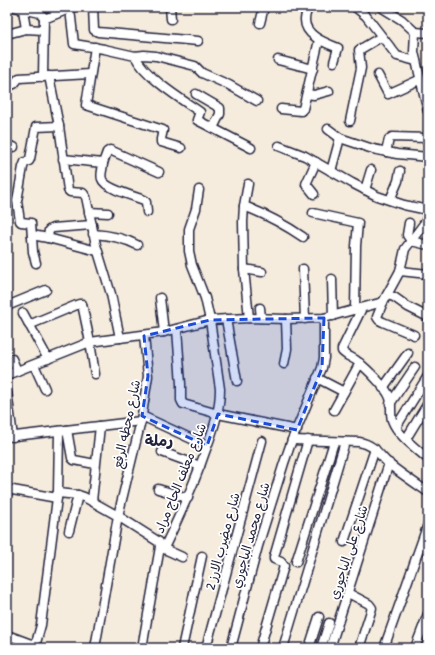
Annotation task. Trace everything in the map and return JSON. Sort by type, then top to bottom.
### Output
[{"type":"street","points":[[14,7],[40,13],[44,18],[43,30],[46,76],[59,126],[68,190],[70,192],[84,194],[90,212],[97,251],[110,294],[120,338]]},
{"type":"street","points":[[93,7],[94,30],[98,32],[198,40]]},
{"type":"street","points":[[170,7],[171,19]]},
{"type":"street","points":[[260,23],[264,7]]},
{"type":"street","points":[[308,7],[305,18],[308,30],[319,40],[338,48],[334,62]]},
{"type":"street","points":[[381,7],[402,20],[414,32],[428,33]]},
{"type":"street","points":[[44,18],[72,8],[73,43],[135,56],[156,56],[195,66],[204,74],[229,85],[257,101]]},
{"type":"street","points":[[360,8],[381,37],[399,57],[416,61]]},
{"type":"street","points":[[26,29],[28,9]]},
{"type":"street","points":[[7,34],[26,29],[43,30]]},
{"type":"street","points":[[414,32],[413,44],[416,61],[428,111]]},
{"type":"street","points":[[350,121],[361,68],[358,50],[381,37]]},
{"type":"street","points":[[281,109],[302,110],[319,40]]},
{"type":"street","points":[[95,47],[86,106],[163,130],[160,139],[162,142],[181,148]]},
{"type":"street","points":[[135,56],[139,63],[163,85],[200,112],[197,120],[251,148]]},
{"type":"street","points":[[278,60],[313,69]]},
{"type":"street","points":[[7,88],[8,86],[14,84],[19,78],[90,74]]},
{"type":"street","points":[[378,75],[388,94],[420,80]]},
{"type":"street","points":[[307,94],[314,95],[329,91]]},
{"type":"street","points":[[196,94],[220,108],[220,114],[212,128]]},
{"type":"street","points":[[36,263],[33,252],[31,223],[20,221],[17,207],[23,167],[25,161],[29,161],[30,159],[36,127],[59,126]]},
{"type":"street","points":[[328,129],[340,138],[386,152],[428,157]]},
{"type":"street","points":[[331,171],[340,138]]},
{"type":"street","points":[[386,152],[390,138],[428,138]]},
{"type":"street","points":[[279,146],[305,156],[365,190],[404,205],[428,210]]},
{"type":"street","points":[[148,212],[146,202],[144,200],[115,189],[104,183],[101,178],[103,163],[107,152],[110,150],[159,172]]},
{"type":"street","points":[[63,159],[103,163]]},
{"type":"street","points":[[314,194],[306,184],[316,162]]},
{"type":"street","points":[[365,190],[371,170]]},
{"type":"street","points":[[390,200],[398,181],[400,171]]},
{"type":"street","points":[[248,184],[244,206],[244,269],[249,318]]},
{"type":"street","name":"شارع معلف الحاج مراد","points":[[142,648],[161,546],[188,498],[218,414],[220,389],[210,320],[205,298],[192,265],[189,251],[189,229],[196,209],[199,190]]},
{"type":"street","points":[[244,206],[267,214],[303,237]]},
{"type":"street","points":[[90,212],[108,213]]},
{"type":"street","points":[[313,213],[359,224],[356,246],[358,309],[342,351],[370,372],[383,388],[390,398],[393,422],[396,427],[406,439],[428,459]]},
{"type":"street","points":[[414,334],[379,320],[378,314],[400,271],[403,252],[426,221],[428,215]]},
{"type":"street","points":[[409,223],[406,235],[411,241],[428,245]]},
{"type":"street","points":[[48,238],[49,230],[53,228],[92,225]]},
{"type":"street","points":[[93,234],[112,236],[137,245]]},
{"type":"street","points":[[32,235],[97,251]]},
{"type":"street","points":[[244,269],[262,272]]},
{"type":"street","points":[[303,269],[305,319]]},
{"type":"street","points":[[400,271],[428,274]]},
{"type":"street","points":[[332,279],[333,316]]},
{"type":"street","points":[[7,306],[46,290]]},
{"type":"street","points":[[7,375],[90,342],[144,336],[177,330],[210,320],[249,318],[324,318],[394,297],[408,307],[428,317]]},
{"type":"street","points":[[160,298],[164,332]]},
{"type":"street","points":[[29,325],[79,304],[82,305],[95,374]]},
{"type":"street","points":[[260,308],[261,318]]},
{"type":"street","points":[[23,312],[48,359]]},
{"type":"street","name":"شارع محمد الباجوري","points":[[231,648],[258,546],[292,440],[324,358],[324,318]]},
{"type":"street","points":[[226,319],[237,381]]},
{"type":"street","points":[[284,364],[287,349],[286,319]]},
{"type":"street","points":[[177,330],[181,402],[187,406],[218,414],[296,430]]},
{"type":"street","name":"شارع محطه الرفع","points":[[95,648],[118,516],[141,419],[148,376],[144,336]]},
{"type":"street","points":[[383,388],[408,353]]},
{"type":"street","points":[[7,360],[12,359],[17,371]]},
{"type":"street","points":[[334,410],[360,363]]},
{"type":"street","points":[[34,365],[45,389]]},
{"type":"street","points":[[390,404],[415,367]]},
{"type":"street","points":[[396,427],[428,376]]},
{"type":"street","points":[[317,378],[344,392]]},
{"type":"street","points":[[7,391],[10,437],[100,426],[141,419],[207,446]]},
{"type":"street","points":[[406,439],[428,403]]},
{"type":"street","points":[[92,501],[100,426]]},
{"type":"street","points":[[63,431],[72,458],[74,460],[95,464]]},
{"type":"street","points":[[7,635],[31,644],[36,642],[39,637],[57,496],[63,431]]},
{"type":"street","points":[[292,440],[363,443],[372,446],[389,463],[428,492]]},
{"type":"street","points":[[260,648],[284,566],[281,562],[274,559],[274,557],[308,440]]},
{"type":"street","name":"شارع مضرب الارز 2","points":[[206,648],[262,441]]},
{"type":"street","points":[[296,562],[334,442]]},
{"type":"street","points":[[283,648],[345,442]]},
{"type":"street","points":[[344,542],[375,449]]},
{"type":"street","points":[[162,452],[200,466]]},
{"type":"street","name":"شارع على الباجوري","points":[[330,648],[389,463]]},
{"type":"street","points":[[7,489],[57,496],[78,495],[118,516],[161,546],[182,557]]},
{"type":"street","points":[[158,489],[188,498]]},
{"type":"street","points":[[69,531],[78,495]]},
{"type":"street","points":[[384,648],[428,524]]},
{"type":"street","name":"شارع مضرب الارز 2","points":[[182,648],[202,556]]},
{"type":"street","points":[[348,593],[369,604],[372,608],[359,648]]},
{"type":"street","points":[[415,648],[428,614]]},
{"type":"street","points":[[309,648],[318,617]]},
{"type":"street","points":[[321,648],[329,623]]},
{"type":"highlighted area","points":[[324,318],[322,368],[297,430],[218,414],[207,446],[142,416],[148,376],[144,336],[210,320]]},
{"type":"district","name":"رملة","points":[[159,440]]}]
